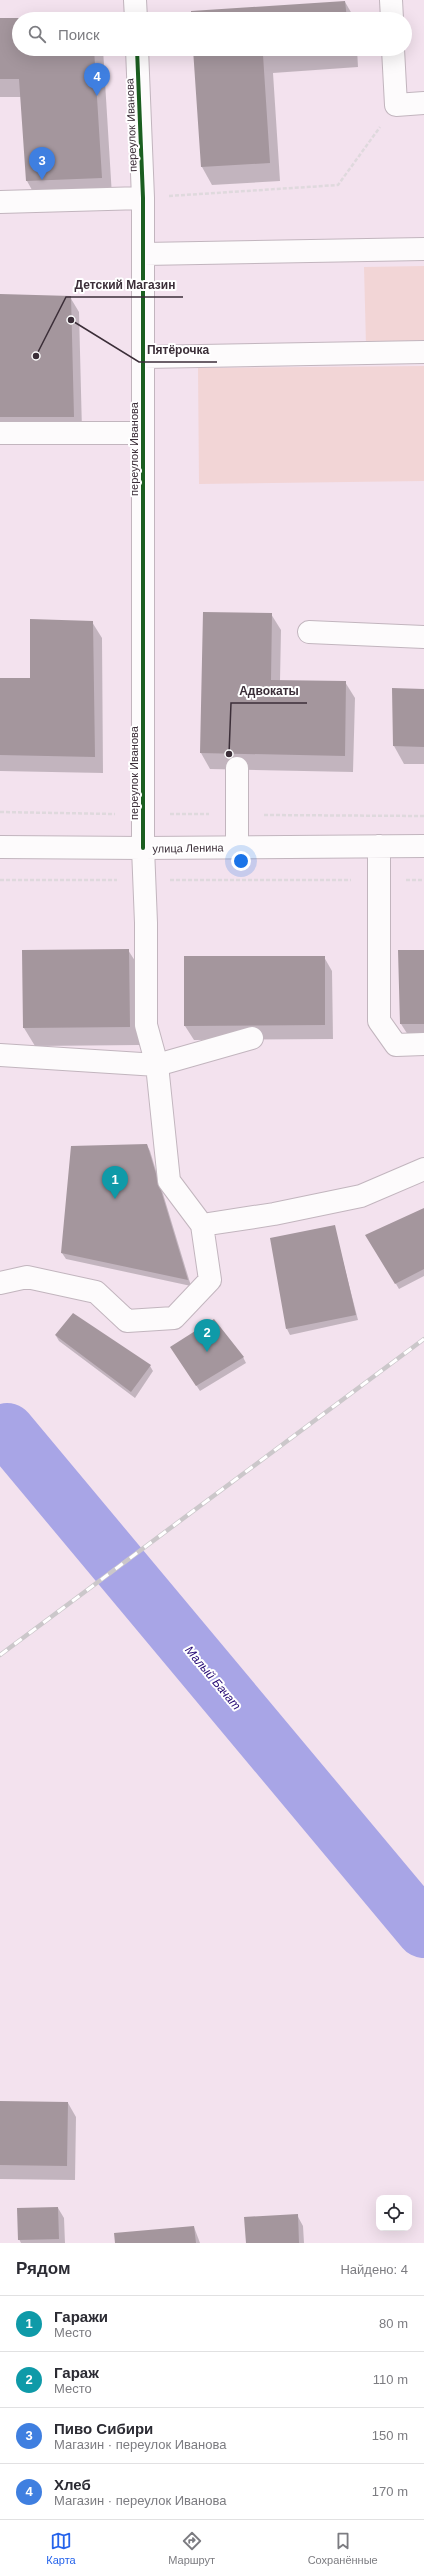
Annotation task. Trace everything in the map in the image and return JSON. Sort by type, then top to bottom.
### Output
[{"type":"street","points":[[135,0],[136,12]]},
{"type":"street","points":[[391,0],[392,12]]},
{"type":"street","name":"переулок Иванова","points":[[137,56],[144,254],[142,433],[143,848],[146,1025],[157,1065],[169,1181],[202,1226]]},
{"type":"street","points":[[394,56],[396,105],[424,103]]},
{"type":"street","points":[[0,202],[143,198]]},
{"type":"street","points":[[144,254],[424,249]]},
{"type":"street","points":[[144,357],[424,352]]},
{"type":"street","points":[[0,433],[142,433]]},
{"type":"street","points":[[309,632],[424,637]]},
{"type":"street","points":[[237,768],[237,848]]},
{"type":"street","points":[[379,846],[379,1021],[396,1045],[424,1044]]},
{"type":"street","name":"улица Ленина","points":[[0,847],[237,848],[424,846]]},
{"type":"street","points":[[0,1055],[157,1065],[252,1038]]},
{"type":"street","points":[[0,1283],[28,1277],[96,1292],[127,1321],[174,1318],[210,1280],[202,1226],[274,1214],[361,1196],[424,1169]]},
{"type":"path","points":[[143,198],[338,185],[396,105]]},
{"type":"path","points":[[0,880],[424,880]]},
{"type":"shaded area","points":[[424,266],[424,344],[366,345],[364,267]]},
{"type":"shaded area","points":[[424,366],[424,481],[199,484],[198,368]]},
{"type":"building","points":[[345,1],[346,12],[191,12]]},
{"type":"building","points":[[0,18],[12,18],[12,56],[94,56],[102,178],[26,181],[19,79],[0,79]]},
{"type":"building","points":[[193,56],[263,56],[270,163],[201,167]]},
{"type":"building","points":[[0,294],[71,296],[74,417],[0,417]]},
{"type":"building","points":[[203,612],[272,613],[271,680],[346,681],[345,756],[200,753]]},
{"type":"building","points":[[30,619],[93,621],[95,757],[0,755],[0,678],[30,678]]},
{"type":"building","points":[[392,688],[424,689],[424,747],[393,746]]},
{"type":"building","points":[[129,949],[130,1027],[23,1028],[22,950]]},
{"type":"building","points":[[398,950],[424,950],[424,1024],[400,1024]]},
{"type":"building","points":[[184,956],[325,956],[325,1025],[184,1026]]},
{"type":"building","points":[[147,1144],[188,1280],[61,1253],[71,1146]]},
{"type":"building","points":[[424,1208],[424,1269],[395,1284],[365,1235]]},
{"type":"building","points":[[335,1225],[356,1315],[286,1329],[270,1238]]},
{"type":"building","points":[[73,1313],[151,1365],[131,1392],[55,1335]]},
{"type":"building","points":[[214,1319],[244,1357],[196,1386],[170,1347]]},
{"type":"building","points":[[0,2101],[68,2102],[67,2166],[0,2165]]},
{"type":"building","points":[[58,2207],[59,2239],[18,2240],[17,2208]]},
{"type":"building","points":[[298,2214],[299,2243],[246,2243],[244,2217]]},
{"type":"building","points":[[194,2226],[196,2243],[115,2243],[114,2233]]},
{"type":"waterway","name":"Малый Бачат","points":[[0,1433],[7,1431],[424,1930]]},
{"type":"railway","points":[[0,1655],[424,1339]]},
{"type":"cycle path","points":[[137,56],[143,198],[143,848]]},
{"type":"place","name":"Хлеб","points":[[97,96]]},
{"type":"place","name":"Пиво Сибири","points":[[42,180]]},
{"type":"place","name":"Пятёрочка","points":[[71,320]]},
{"type":"place","name":"Детский Магазин","points":[[36,356]]},
{"type":"place","name":"Адвокаты","points":[[229,754]]},
{"type":"place","name":"Гаражи","points":[[115,1199]]},
{"type":"place","name":"Гараж","points":[[207,1352]]}]
